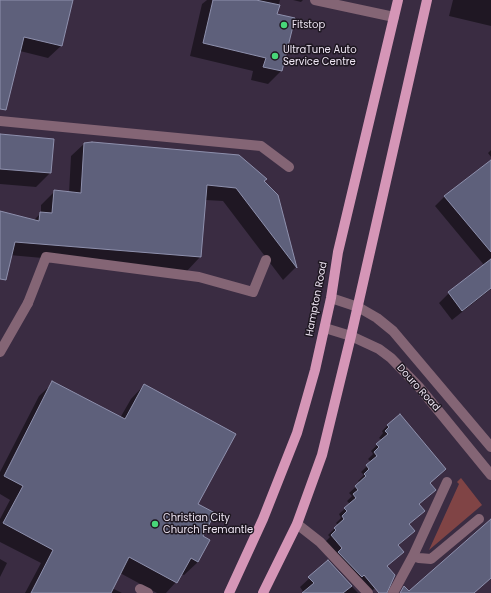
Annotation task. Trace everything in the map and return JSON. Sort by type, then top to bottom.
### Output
[{"type":"main road","name":"Hampton Road","points":[[229,593],[263,519],[297,433],[315,370],[331,298],[338,252],[398,0]]},
{"type":"main road","points":[[263,593],[297,524],[322,455],[358,307],[427,0]]},
{"type":"street","points":[[315,0],[394,17]]},
{"type":"street","points":[[0,121],[261,146],[290,167]]},
{"type":"street","points":[[0,352],[28,303],[46,257],[199,277],[253,292],[266,260]]},
{"type":"street","name":"Douro Road","points":[[331,298],[358,307],[377,318],[393,331],[491,447]]},
{"type":"street","name":"Douro Road","points":[[325,328],[351,336],[379,350],[391,358],[420,387],[491,475]]},
{"type":"street","points":[[393,593],[413,556],[447,482]]},
{"type":"street","points":[[413,556],[431,559],[479,520]]},
{"type":"street","points":[[297,524],[320,542],[368,593]]},
{"type":"shaded area","points":[[461,478],[482,505],[429,550],[459,484],[457,482]]},
{"type":"building","points":[[0,0],[73,0],[62,46],[24,37],[6,110],[0,109]]},
{"type":"building","points":[[213,0],[256,0],[280,5],[277,14],[295,18],[282,71],[263,67],[266,58],[203,43]]},
{"type":"building","points":[[0,134],[54,139],[51,173],[0,169]]},
{"type":"building","points":[[92,142],[239,155],[267,179],[264,181],[278,195],[297,268],[236,188],[207,185],[201,257],[15,242],[6,280],[0,279],[0,211],[39,221],[40,212],[52,213],[54,190],[81,193],[84,143]]},
{"type":"building","points":[[491,160],[491,252],[444,196]]},
{"type":"building","points":[[491,259],[491,288],[462,311],[448,292]]},
{"type":"building","points":[[52,381],[125,419],[144,384],[236,434],[198,504],[215,513],[203,536],[210,540],[198,562],[191,558],[177,583],[129,557],[111,593],[31,593],[53,550],[3,523],[23,486],[4,476]]},
{"type":"building","points":[[400,414],[446,469],[430,483],[436,490],[419,504],[425,511],[409,524],[415,531],[398,545],[404,552],[387,566],[395,575],[387,593],[379,593],[364,575],[362,577],[338,552],[342,548],[331,535],[336,530],[334,528],[344,519],[342,516],[347,511],[344,508],[356,498],[353,494],[358,490],[355,486],[366,476],[364,474],[369,469],[366,465],[377,456],[374,452],[379,447],[376,444],[388,434],[385,431],[389,427],[387,425]]},
{"type":"building","points":[[491,519],[491,578],[474,593],[400,593],[404,586],[409,591]]},
{"type":"building","points":[[328,560],[352,586],[343,593],[302,593],[314,583],[308,577]]},
{"type":"place","name":"Fitstop","points":[[284,25]]},
{"type":"place","name":"UltraTune Auto Service Centre","points":[[275,56]]},
{"type":"place","name":"Christian City Church Fremantle","points":[[155,524]]}]
